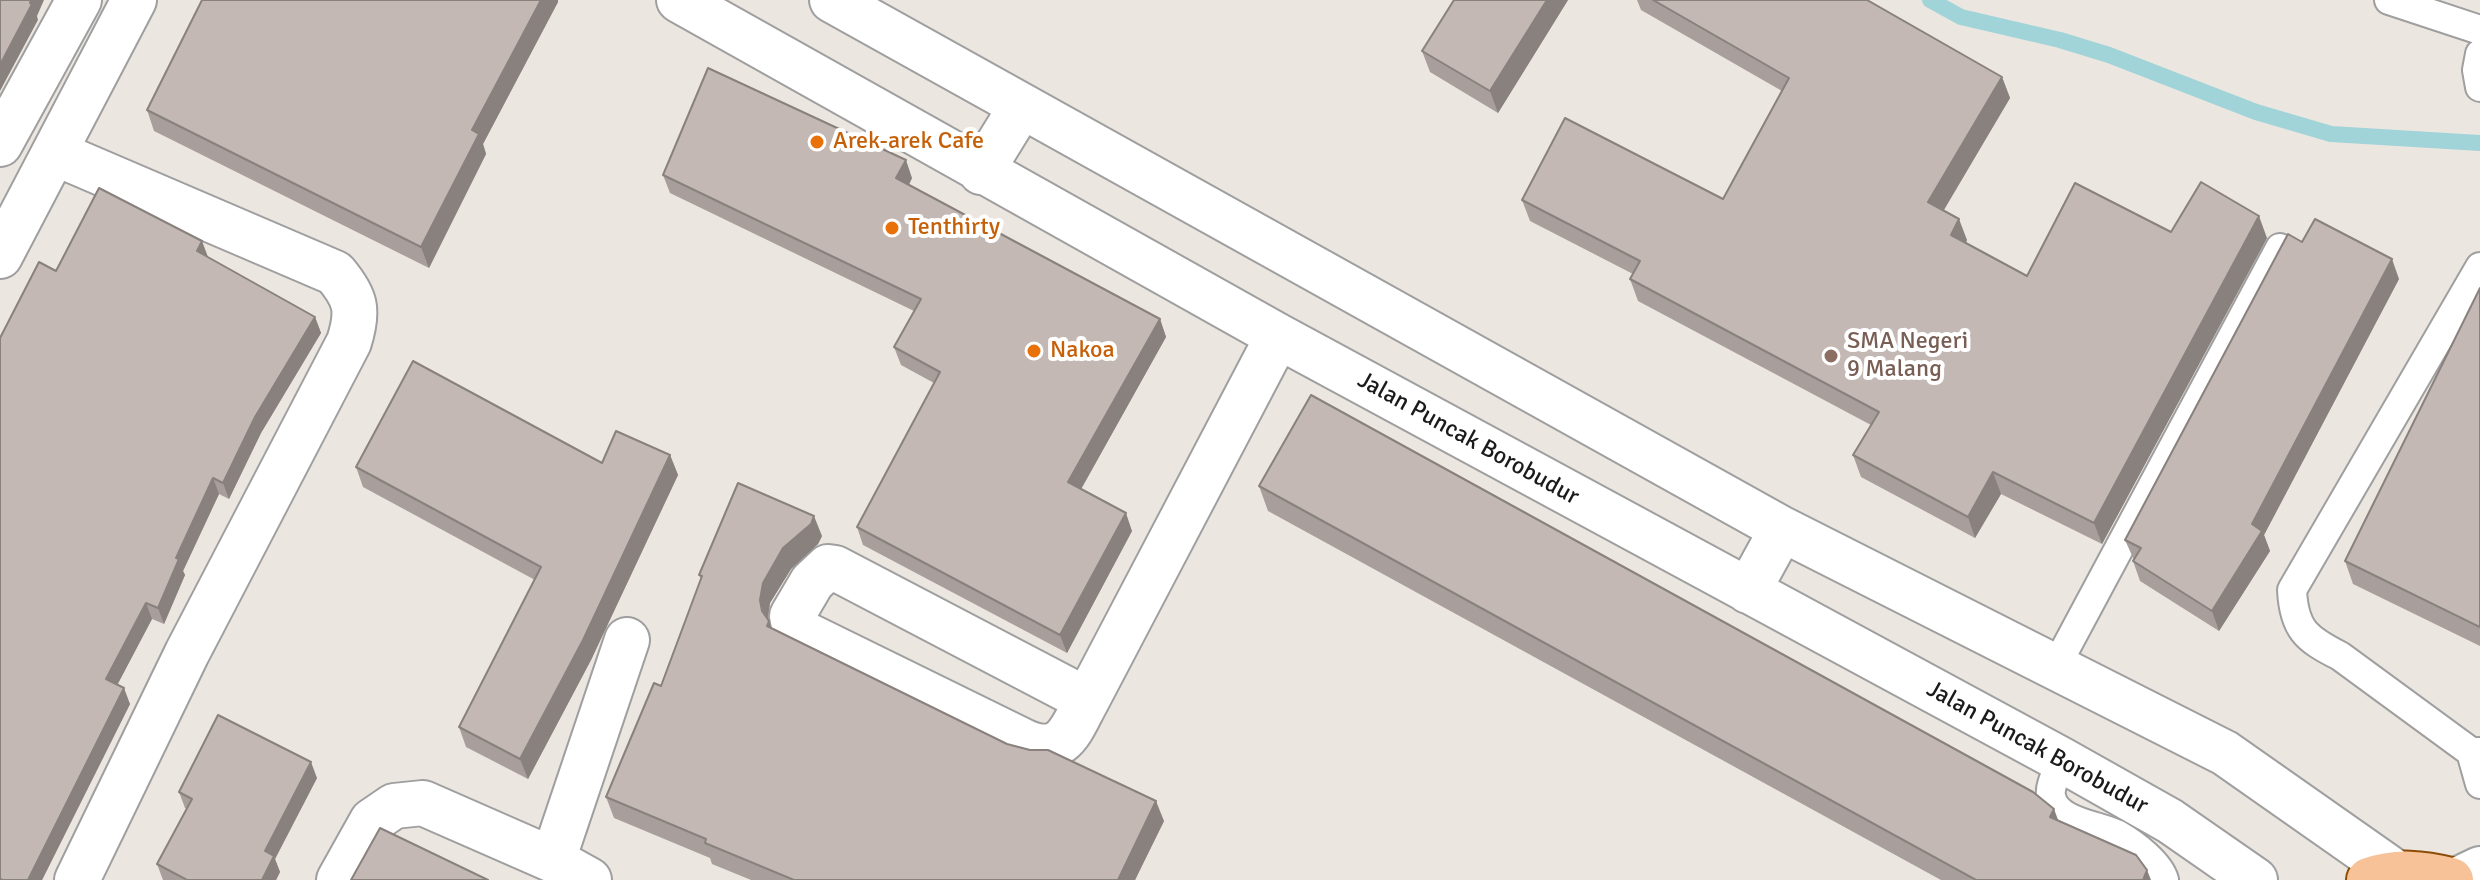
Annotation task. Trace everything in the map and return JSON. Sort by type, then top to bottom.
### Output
[{"type":"main road","points":[[2383,876],[2426,874],[2454,880]]},
{"type":"street","points":[[0,144],[79,0]]},
{"type":"street","points":[[0,256],[134,0]]},
{"type":"street","name":"Jalan Puncak Borobudur","points":[[679,0],[1278,336],[2062,760],[2170,821],[2255,880]]},
{"type":"street","points":[[832,0],[1782,529],[2225,753],[2383,876]]},
{"type":"street","points":[[981,172],[1021,107]]},
{"type":"street","points":[[55,153],[335,273],[351,294],[355,312],[349,342],[187,653],[77,880]]},
{"type":"street","points":[[1087,700],[835,568],[828,567],[818,574],[792,616],[794,626],[805,634],[1039,747],[1058,745],[1087,700],[1278,336]]},
{"type":"street","points":[[1748,591],[1782,529]]},
{"type":"street","points":[[348,864],[372,821],[394,806],[423,803],[571,870],[627,640]]},
{"type":"street","points":[[2454,880],[2480,869]]},
{"type":"lane","points":[[2389,0],[2480,30]]},
{"type":"lane","points":[[2480,54],[2477,70],[2480,87]]},
{"type":"lane","points":[[2055,668],[2280,248]]},
{"type":"lane","points":[[2480,267],[2292,590],[2293,615],[2304,634],[2476,752],[2480,784]]},
{"type":"lane","points":[[2062,760],[2051,788],[2052,801],[2058,810],[2120,836],[2151,861],[2163,874],[2164,880]]},
{"type":"building","points":[[0,0],[31,0],[32,4],[0,65]]},
{"type":"building","points":[[202,0],[541,0],[472,130],[479,134],[421,247],[147,110]]},
{"type":"building","points":[[1454,0],[1547,0],[1490,91],[1422,51]]},
{"type":"building","points":[[1653,0],[1867,0],[2002,77],[1928,202],[1959,219],[1951,235],[2027,276],[2075,183],[2171,232],[2201,182],[2259,216],[2094,523],[1993,472],[1968,517],[1853,455],[1879,412],[1630,279],[1640,261],[1522,200],[1565,118],[1723,199],[1789,78]]},
{"type":"building","points":[[708,68],[906,160],[896,178],[1160,319],[1068,482],[1126,513],[1060,635],[857,527],[940,372],[894,347],[921,299],[663,175]]},
{"type":"building","points":[[99,188],[202,241],[197,251],[315,317],[255,417],[223,483],[213,478],[176,558],[179,559],[158,608],[146,603],[106,679],[124,688],[28,880],[3,880],[0,879],[0,338],[39,262],[56,271]]},
{"type":"building","points":[[2315,219],[2392,259],[2252,524],[2262,531],[2212,611],[2133,561],[2141,548],[2125,540],[2288,234],[2302,242]]},
{"type":"building","points":[[2480,288],[2480,627],[2345,561]]},
{"type":"building","points":[[413,361],[602,463],[616,431],[670,455],[583,640],[520,759],[459,727],[541,567],[356,467]]},
{"type":"building","points":[[1311,395],[2033,792],[2054,809],[2050,817],[2136,855],[2147,870],[2143,880],[1976,880],[1259,486]]},
{"type":"building","points":[[738,483],[814,516],[811,524],[783,548],[763,583],[760,600],[762,611],[769,621],[767,626],[1007,744],[1030,750],[1048,750],[1156,801],[1118,880],[794,880],[606,797],[654,683],[661,686],[702,576],[699,575]]},
{"type":"building","points":[[218,715],[311,762],[265,851],[274,856],[262,880],[187,880],[157,864],[192,799],[179,792]]},
{"type":"building","points":[[380,828],[488,880],[351,880]]},
{"type":"waterway","points":[[1930,0],[1961,17],[2109,55],[2256,112],[2331,134],[2480,143]]},
{"type":"place","name":"Arek-arek Cafe","points":[[817,142]]},
{"type":"place","name":"Tenthirty","points":[[892,228]]},
{"type":"place","name":"Nakoa","points":[[1034,351]]},
{"type":"place","name":"SMA Negeri 9 Malang","points":[[1831,356]]}]
